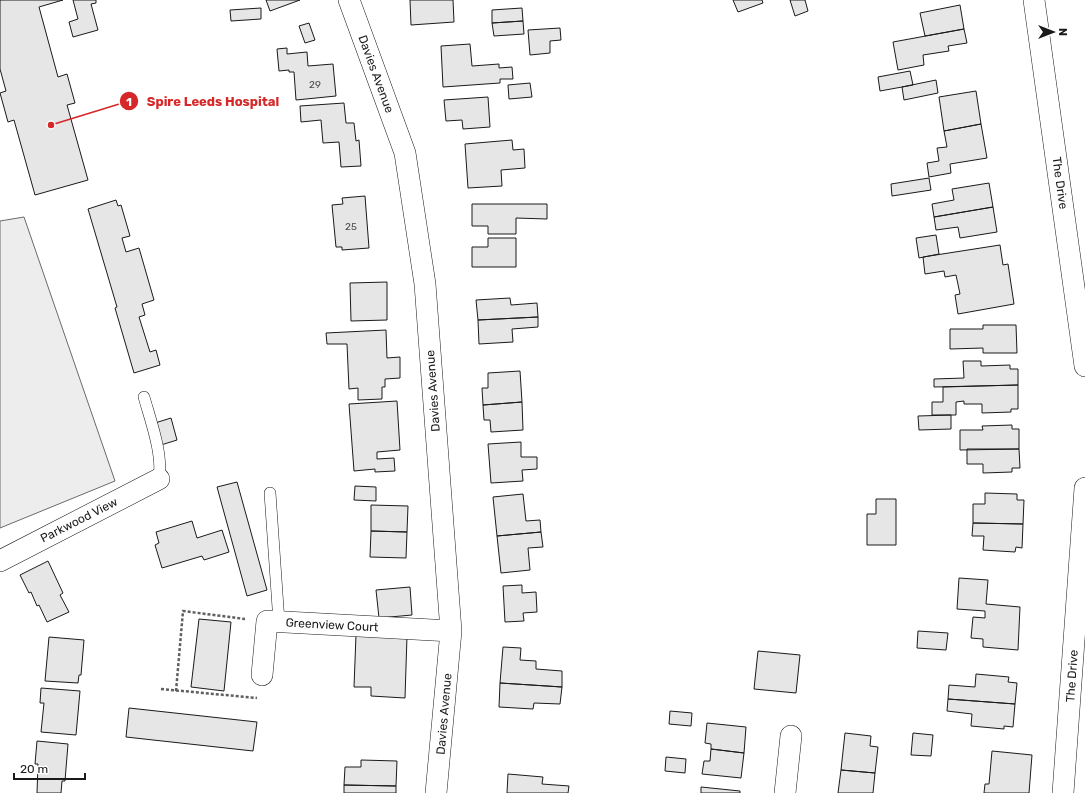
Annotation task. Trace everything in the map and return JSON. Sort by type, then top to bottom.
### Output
[{"type":"street","name":"Davies Avenue","points":[[349,0],[405,153],[425,284],[451,631],[436,793]]},
{"type":"street","name":"The Drive","points":[[1034,0],[1085,366]]},
{"type":"street","name":"Parkwood View","points":[[0,561],[159,479]]},
{"type":"street","name":"The Drive","points":[[1063,793],[1085,488]]},
{"type":"street","name":"Greenview Court","points":[[273,622],[451,631]]},
{"type":"street","points":[[262,674],[273,622]]},
{"type":"street","points":[[785,793],[791,736]]},
{"type":"lane","points":[[144,398],[159,453],[159,479]]},
{"type":"lane","points":[[270,493],[273,622]]},
{"type":"path","points":[[176,690],[183,611],[273,622]]},
{"type":"path","points":[[162,689],[259,698],[262,674]]},
{"type":"shaded area","points":[[24,217],[115,481],[0,528],[0,221]]},
{"type":"building","points":[[0,0],[63,0],[39,7],[58,77],[67,74],[75,103],[67,105],[88,180],[35,195],[14,120],[8,122],[0,93],[6,91],[0,69]]},
{"type":"building","points":[[73,0],[96,0],[96,3],[91,4],[98,30],[73,37],[69,22],[78,19]]},
{"type":"building","points":[[266,0],[300,0],[270,11]]},
{"type":"building","points":[[410,0],[453,0],[454,22],[411,25]]},
{"type":"building","points":[[733,0],[762,0],[763,3],[738,12]]},
{"type":"building","points":[[790,0],[805,0],[808,11],[795,16]]},
{"type":"building","points":[[960,5],[964,29],[925,36],[920,13]]},
{"type":"building","points":[[261,8],[261,19],[231,21],[230,10]]},
{"type":"building","points":[[522,8],[523,21],[492,23],[492,10]]},
{"type":"building","points":[[523,21],[524,34],[494,36],[492,23]]},
{"type":"building","points":[[309,23],[315,40],[305,43],[299,26]]},
{"type":"building","points":[[560,28],[561,40],[550,41],[550,53],[530,55],[528,30]]},
{"type":"building","points":[[964,29],[967,43],[948,46],[949,51],[923,55],[924,65],[898,70],[893,42]]},
{"type":"building","points":[[470,44],[472,66],[499,64],[499,68],[512,67],[513,79],[500,79],[500,83],[443,87],[441,46]]},
{"type":"building","points":[[287,48],[287,54],[307,52],[308,66],[333,64],[336,96],[296,100],[294,72],[289,72],[289,70],[279,71],[277,49]]},
{"type":"building","points":[[910,71],[913,85],[880,91],[878,77]]},
{"type":"building","points":[[936,80],[938,93],[904,100],[902,87]]},
{"type":"building","points":[[530,83],[532,97],[509,99],[508,85]]},
{"type":"building","points":[[976,91],[981,124],[944,131],[939,97]]},
{"type":"building","points":[[488,97],[490,127],[463,129],[462,120],[446,121],[444,100]]},
{"type":"building","points":[[344,103],[346,123],[354,123],[356,141],[359,140],[361,166],[341,167],[339,142],[323,143],[321,120],[301,122],[300,106]]},
{"type":"building","points":[[981,124],[987,158],[950,164],[951,173],[929,177],[927,163],[939,161],[937,148],[947,147],[944,131]]},
{"type":"building","points":[[512,140],[513,150],[524,149],[525,168],[501,170],[502,186],[468,188],[465,144]]},
{"type":"building","points":[[929,178],[931,190],[892,196],[891,184]]},
{"type":"building","points":[[989,183],[993,207],[934,217],[932,204],[954,200],[952,189]]},
{"type":"building","points":[[365,196],[369,248],[342,250],[342,247],[336,247],[332,205],[343,204],[342,198]]},
{"type":"building","points":[[116,200],[118,206],[121,205],[130,236],[122,238],[126,252],[139,248],[154,300],[142,304],[145,315],[139,317],[150,352],[156,350],[160,365],[134,373],[115,308],[117,307],[88,209]]},
{"type":"building","points":[[472,204],[547,204],[547,219],[516,218],[516,234],[488,234],[488,226],[472,226]]},
{"type":"building","points":[[993,207],[997,232],[960,238],[958,227],[936,230],[934,217]]},
{"type":"building","points":[[936,235],[939,254],[919,258],[916,238]]},
{"type":"building","points":[[488,238],[516,238],[516,267],[472,267],[472,247],[488,247]]},
{"type":"building","points":[[1000,245],[1003,265],[1008,264],[1014,304],[958,314],[955,295],[960,294],[956,275],[945,277],[944,271],[925,274],[923,257]]},
{"type":"building","points":[[387,282],[387,320],[351,321],[350,283]]},
{"type":"building","points":[[510,298],[511,305],[537,303],[538,317],[478,320],[476,300]]},
{"type":"building","points":[[538,317],[538,327],[512,329],[513,342],[479,344],[478,320]]},
{"type":"building","points":[[983,325],[1016,325],[1017,353],[983,353],[983,348],[950,349],[950,329],[983,329]]},
{"type":"building","points":[[386,330],[387,358],[400,357],[400,378],[385,379],[385,387],[382,387],[382,399],[358,400],[358,388],[349,389],[347,344],[327,344],[326,333]]},
{"type":"building","points":[[963,361],[981,361],[981,366],[1010,365],[1010,369],[1018,369],[1018,385],[934,387],[934,379],[964,378]]},
{"type":"building","points":[[520,371],[522,402],[483,405],[482,388],[488,388],[488,373]]},
{"type":"building","points":[[1018,385],[1018,409],[1011,409],[1011,412],[982,413],[982,404],[964,404],[964,401],[956,402],[956,415],[932,415],[932,402],[943,402],[943,387]]},
{"type":"building","points":[[397,401],[400,450],[377,452],[377,459],[394,458],[395,471],[375,472],[375,469],[354,471],[349,404]]},
{"type":"building","points":[[522,402],[523,430],[491,432],[490,420],[484,420],[483,405]]},
{"type":"building","points":[[951,415],[951,429],[919,430],[918,416]]},
{"type":"building","points":[[171,418],[177,440],[161,445],[155,423]]},
{"type":"building","points":[[1012,425],[1012,429],[1019,429],[1019,449],[960,450],[960,430],[983,430],[982,426]]},
{"type":"building","points":[[521,442],[521,457],[537,457],[537,469],[522,470],[523,481],[491,483],[488,444]]},
{"type":"building","points":[[967,449],[1019,449],[1020,468],[1012,468],[1012,472],[983,473],[983,464],[967,464]]},
{"type":"building","points":[[237,482],[267,590],[247,596],[217,487]]},
{"type":"building","points":[[355,486],[376,487],[376,501],[354,500]]},
{"type":"building","points":[[985,493],[1017,494],[1017,500],[1024,500],[1023,524],[973,523],[973,504],[985,504]]},
{"type":"building","points":[[523,494],[526,521],[540,520],[541,532],[497,536],[493,497]]},
{"type":"building","points":[[876,499],[896,499],[896,545],[867,545],[867,514],[876,514]]},
{"type":"building","points":[[371,505],[408,506],[407,532],[371,531]]},
{"type":"building","points":[[192,521],[197,538],[222,530],[229,552],[204,560],[202,556],[162,568],[155,545],[159,543],[156,532]]},
{"type":"building","points":[[973,523],[1023,524],[1022,548],[1016,547],[1015,552],[983,550],[984,536],[972,536]]},
{"type":"building","points":[[371,531],[407,532],[406,558],[370,557]]},
{"type":"building","points":[[541,532],[543,547],[528,548],[530,570],[501,573],[497,536]]},
{"type":"building","points":[[48,561],[63,593],[60,595],[69,612],[47,622],[39,605],[37,606],[31,592],[29,593],[20,575]]},
{"type":"building","points":[[959,578],[988,580],[986,604],[1020,607],[1018,650],[983,647],[983,639],[971,638],[973,617],[985,618],[985,611],[957,609]]},
{"type":"building","points":[[522,585],[522,593],[536,592],[537,612],[523,613],[524,621],[505,622],[503,586]]},
{"type":"building","points":[[410,587],[412,615],[379,618],[376,590]]},
{"type":"building","points":[[199,619],[231,622],[224,691],[191,687]]},
{"type":"building","points":[[918,631],[948,633],[946,650],[917,648]]},
{"type":"building","points":[[356,635],[407,636],[405,698],[371,696],[371,687],[354,687]]},
{"type":"building","points":[[49,637],[84,640],[81,675],[79,675],[78,683],[45,681]]},
{"type":"building","points":[[503,647],[521,648],[520,660],[536,661],[536,669],[562,671],[562,687],[500,683]]},
{"type":"building","points":[[758,651],[800,655],[796,693],[754,689]]},
{"type":"building","points":[[976,674],[1009,677],[1008,682],[1017,683],[1015,704],[948,699],[949,685],[975,687]]},
{"type":"building","points":[[500,683],[562,687],[560,704],[534,703],[533,709],[499,707]]},
{"type":"building","points":[[41,688],[80,691],[76,735],[41,732],[44,703],[40,703]]},
{"type":"building","points":[[948,699],[1015,704],[1013,727],[1004,726],[1004,729],[971,726],[972,714],[947,711]]},
{"type":"building","points":[[129,708],[257,722],[253,751],[126,737]]},
{"type":"building","points":[[670,711],[692,713],[691,726],[669,724]]},
{"type":"building","points":[[707,723],[746,727],[744,753],[711,749],[711,744],[705,743]]},
{"type":"building","points":[[845,733],[871,736],[870,746],[878,747],[875,773],[841,770]]},
{"type":"building","points":[[913,733],[933,735],[931,756],[911,755]]},
{"type":"building","points":[[37,741],[68,744],[65,781],[62,781],[61,793],[37,793],[38,764],[35,764]]},
{"type":"building","points":[[711,749],[744,753],[741,778],[702,774],[704,761],[710,761]]},
{"type":"building","points":[[992,751],[1032,755],[1029,793],[984,793],[985,784],[989,784]]},
{"type":"building","points":[[666,757],[686,759],[685,773],[665,771]]},
{"type":"building","points":[[361,760],[397,761],[396,786],[344,785],[345,767],[361,767]]},
{"type":"building","points":[[841,770],[875,773],[873,793],[838,793]]},
{"type":"building","points":[[508,774],[543,777],[542,784],[569,786],[568,793],[507,793]]},
{"type":"building","points":[[344,785],[396,786],[396,793],[344,793]]},
{"type":"building","points":[[701,787],[740,791],[740,793],[701,793]]},
{"type":"place","name":"Spire Leeds Hospital","points":[[51,125]]}]
